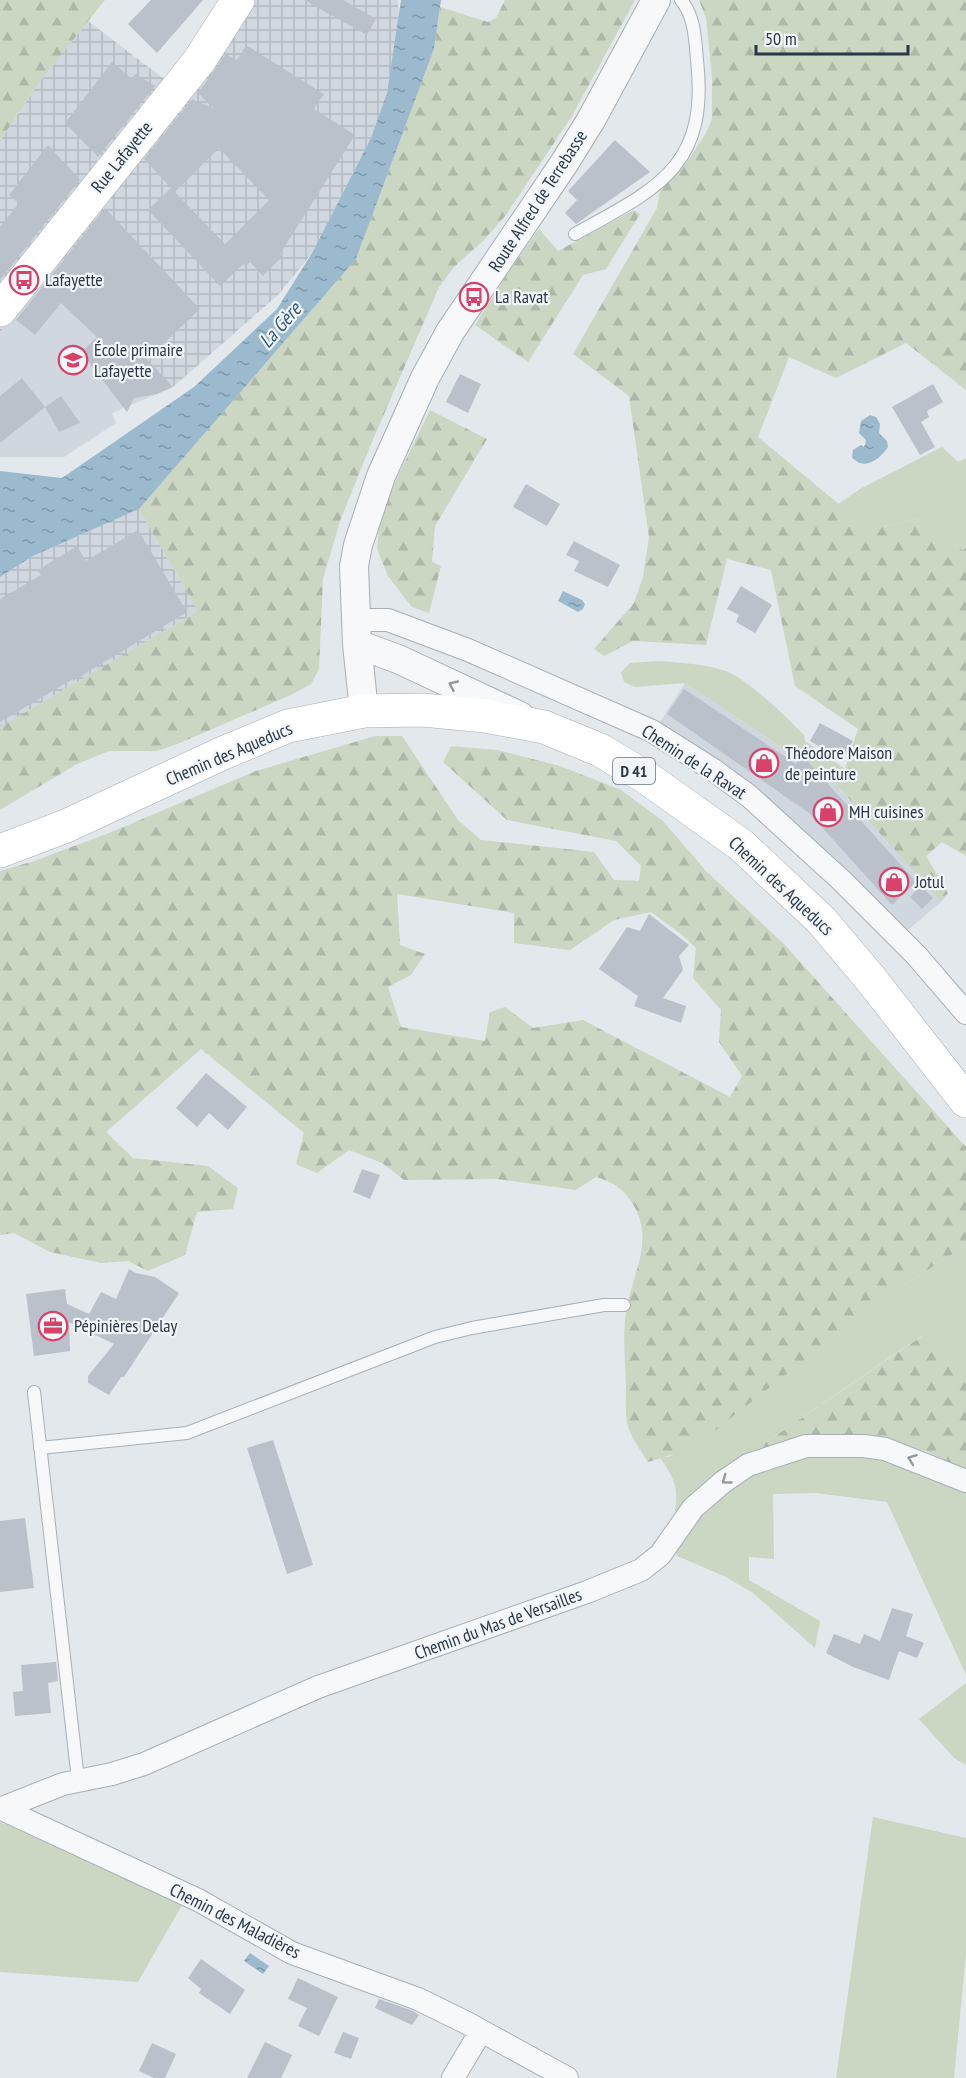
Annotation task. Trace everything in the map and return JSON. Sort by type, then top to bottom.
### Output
[{"type":"main road","name":"Rue Lafayette","points":[[0,310],[199,61],[238,0]]},
{"type":"main road","name":"Chemin des Aqueducs","points":[[0,850],[66,826],[223,753],[288,726],[364,711],[423,710],[485,716],[544,727],[600,750],[647,778],[741,845],[820,920],[870,978],[966,1101]]},
{"type":"street","name":"Route Alfred de Terrebasse","points":[[364,711],[356,632],[354,566],[358,545],[381,476],[425,378],[450,332],[591,120],[656,0]]},
{"type":"street","name":"Chemin de la Ravat","points":[[356,632],[388,620],[468,650],[652,731],[712,769],[749,796],[841,880],[916,955],[966,1013]]},
{"type":"street","points":[[356,632],[398,659],[544,727]]},
{"type":"street","name":"Chemin du Mas de Versailles","points":[[1,1808],[63,1784],[112,1774],[144,1764],[318,1687],[587,1592],[641,1570],[660,1555],[693,1508],[723,1482],[748,1465],[806,1446],[864,1446],[885,1449],[966,1481]]},
{"type":"street","name":"Chemin des Maladières","points":[[1,1808],[198,1900],[292,1953],[418,1999],[567,2078]]},
{"type":"street","points":[[453,2078],[481,2031]]},
{"type":"lane","points":[[575,234],[621,208],[670,173],[684,155],[695,132],[699,106],[699,75],[693,24],[687,7],[681,0]]},
{"type":"lane","points":[[40,1448],[187,1433],[435,1337],[582,1308],[624,1305]]},
{"type":"lane","points":[[34,1392],[78,1780]]},
{"type":"shaded area","points":[[246,0],[398,0],[399,20],[387,93],[371,138],[312,253],[279,294],[173,387],[55,263],[0,332],[0,141],[41,80],[88,21],[184,94]]},
{"type":"shaded area","name":"École primaire Lafayette","points":[[55,263],[173,387],[112,413],[116,423],[64,457],[0,457],[0,332]]},
{"type":"shaded area","points":[[139,509],[198,611],[0,727],[0,577],[33,556]]},
{"type":"shaded area","points":[[685,683],[834,782],[941,902],[908,930],[775,806],[658,725]]},
{"type":"green space","points":[[0,0],[105,0],[41,80],[0,141]]},
{"type":"green space","points":[[505,0],[635,0],[572,116],[506,215],[483,241],[454,267],[439,287],[340,521],[323,579],[319,669],[311,684],[293,694],[157,751],[109,751],[77,764],[0,810],[0,727],[198,611],[139,509],[356,259],[434,49],[440,7],[488,22],[496,18]]},
{"type":"green space","points":[[699,0],[966,0],[966,390],[906,343],[836,378],[789,357],[758,437],[870,530],[921,518],[962,550],[966,548],[966,856],[942,842],[926,856],[948,893],[941,902],[834,782],[845,769],[858,729],[795,686],[771,570],[727,559],[706,645],[633,641],[604,656],[594,649],[634,603],[643,577],[649,537],[629,396],[573,354],[657,208],[660,191],[687,162],[706,133],[712,119],[712,77],[706,18]]},
{"type":"green space","points":[[634,210],[640,214],[606,269],[583,275],[528,362],[475,325],[539,229],[558,251]]},
{"type":"green space","points":[[430,410],[487,439],[435,526],[432,562],[441,566],[429,613],[412,607],[388,576],[377,549],[380,513]]},
{"type":"green space","points":[[942,447],[958,462],[966,458],[966,548],[962,550],[921,518],[870,530],[838,504],[860,489]]},
{"type":"green space","points":[[658,661],[709,667],[736,676],[780,711],[804,735],[805,741],[845,769],[834,782],[685,683],[635,687],[624,682],[621,672],[630,663]]},
{"type":"green space","points":[[375,736],[402,736],[458,820],[481,840],[594,852],[614,880],[639,881],[641,866],[616,841],[507,820],[443,762],[451,746],[497,750],[560,766],[621,790],[663,821],[706,871],[784,944],[966,1147],[966,1246],[885,1296],[693,1448],[648,1462],[630,1433],[626,1408],[625,1317],[642,1244],[640,1219],[622,1190],[603,1179],[596,1177],[576,1190],[497,1179],[404,1180],[382,1163],[349,1150],[317,1173],[296,1164],[304,1133],[201,1049],[106,1132],[133,1158],[208,1166],[238,1188],[233,1209],[197,1212],[185,1255],[148,1271],[128,1261],[101,1263],[50,1252],[14,1233],[0,1235],[0,871],[109,833],[256,771]],"holes":[[[397,894],[514,913],[514,943],[570,950],[614,920],[651,912],[681,934],[696,948],[693,978],[721,1010],[719,1042],[742,1076],[730,1097],[583,1020],[533,1028],[505,1007],[490,1012],[485,1041],[401,1027],[388,987],[411,975],[425,954],[400,945]]]},
{"type":"green space","points":[[966,1246],[966,1384],[921,1336],[727,1469],[679,1516],[675,1511],[674,1482],[660,1457],[669,1457],[885,1296]]},
{"type":"green space","points":[[922,1336],[966,1384],[966,1471],[926,1451],[864,1437],[818,1437],[753,1451]]},
{"type":"green space","points":[[802,1456],[887,1458],[966,1490],[966,1675],[887,1502],[815,1493],[773,1494],[774,1559],[749,1557],[749,1580],[820,1621],[815,1648],[753,1593],[724,1576],[677,1556],[675,1546],[680,1534],[739,1478]]},
{"type":"green space","points":[[966,1683],[966,1765],[954,1758],[919,1719]]},
{"type":"green space","points":[[873,1817],[966,1838],[966,1953],[954,2078],[836,2078]]},
{"type":"green space","points":[[0,1822],[68,1849],[180,1901],[182,1905],[138,1982],[0,1972]]},
{"type":"water","name":"La Gère","points":[[401,0],[441,0],[434,49],[356,259],[139,509],[33,556],[0,577],[0,471],[62,478],[194,387],[277,309],[312,253],[371,138],[387,93]]},
{"type":"water","points":[[870,415],[876,417],[880,424],[879,433],[887,441],[888,447],[881,456],[867,464],[852,457],[853,450],[865,445],[866,440],[859,433],[861,421]]},
{"type":"water","points":[[563,591],[582,600],[585,604],[583,609],[578,612],[558,601]]},
{"type":"water","points":[[250,1953],[269,1966],[263,1974],[244,1961]]},
{"type":"building","points":[[151,0],[203,0],[157,53],[128,24]]},
{"type":"building","points":[[304,0],[343,0],[376,19],[367,35]]},
{"type":"building","points":[[246,45],[324,94],[314,109],[355,135],[280,254],[283,256],[263,276],[250,262],[245,266],[243,264],[220,286],[148,210],[172,189],[144,159],[192,99],[214,109],[198,93],[226,54],[237,60]],"holes":[[[219,148],[269,200],[225,244],[175,192]]]},
{"type":"building","points":[[112,62],[131,78],[136,74],[155,86],[98,157],[65,123]]},
{"type":"building","points":[[615,140],[650,172],[576,224],[565,213],[577,200],[568,191]]},
{"type":"building","points":[[48,145],[80,180],[0,280],[0,227],[19,203],[9,195]]},
{"type":"building","points":[[105,208],[200,309],[147,359],[173,387],[157,394],[134,398],[127,412],[81,352],[97,337],[61,303],[35,335],[16,320]]},
{"type":"building","points":[[460,374],[481,384],[468,413],[446,402]]},
{"type":"building","points":[[22,378],[45,407],[0,443],[0,396]]},
{"type":"building","points":[[933,384],[943,402],[927,411],[929,417],[921,422],[935,447],[920,455],[892,407]]},
{"type":"building","points":[[61,396],[80,423],[59,432],[45,407]]},
{"type":"building","points":[[526,484],[560,504],[547,526],[513,507]]},
{"type":"building","points":[[138,530],[187,612],[0,722],[0,599],[41,575],[38,570],[77,546],[86,561]]},
{"type":"building","points":[[574,541],[620,565],[608,587],[574,571],[579,561],[566,555]]},
{"type":"building","points":[[741,586],[772,605],[755,633],[736,622],[739,615],[727,609]]},
{"type":"building","points":[[684,689],[796,764],[802,755],[916,882],[892,905],[809,813],[667,714]]},
{"type":"building","points":[[820,723],[853,741],[842,760],[810,741]]},
{"type":"building","points":[[921,886],[933,898],[922,909],[910,897]]},
{"type":"building","points":[[649,914],[689,945],[679,956],[683,970],[663,998],[686,1006],[681,1023],[634,1006],[638,996],[599,969],[627,927],[640,931]]},
{"type":"building","points":[[206,1073],[247,1107],[228,1130],[209,1113],[197,1127],[176,1108]]},
{"type":"building","points":[[362,1169],[380,1175],[370,1199],[353,1192]]},
{"type":"building","points":[[129,1269],[155,1277],[179,1293],[124,1377],[121,1377],[109,1395],[88,1383],[88,1376],[114,1344],[69,1322],[70,1351],[34,1356],[26,1294],[65,1289],[67,1304],[89,1314],[101,1292],[116,1299]]},
{"type":"building","points":[[273,1440],[313,1565],[287,1574],[247,1448]]},
{"type":"building","points":[[25,1518],[34,1588],[0,1592],[0,1521]]},
{"type":"building","points":[[892,1608],[913,1614],[906,1636],[924,1643],[917,1658],[899,1651],[889,1680],[853,1667],[826,1653],[834,1634],[860,1644],[864,1634],[880,1641]]},
{"type":"building","points":[[56,1662],[58,1681],[48,1683],[51,1713],[15,1716],[13,1692],[23,1691],[21,1665]]},
{"type":"building","points":[[201,1959],[245,1990],[230,2014],[199,1993],[201,1989],[188,1978]]},
{"type":"building","points":[[298,1978],[338,1997],[319,2036],[298,2026],[307,2008],[288,1999]]},
{"type":"building","points":[[379,1999],[419,2015],[412,2025],[375,2008]]},
{"type":"building","points":[[343,2032],[359,2038],[351,2059],[334,2053]]},
{"type":"building","points":[[265,2042],[292,2055],[281,2078],[247,2078]]},
{"type":"building","points":[[152,2043],[176,2054],[165,2078],[154,2078],[139,2071]]},
{"type":"place","name":"Lafayette","points":[[24,280]]},
{"type":"place","name":"La Ravat","points":[[474,297]]},
{"type":"place","name":"École primaire Lafayette","points":[[73,360]]},
{"type":"place","name":"Théodore Maison de peinture","points":[[764,763]]},
{"type":"place","name":"MH cuisines","points":[[828,812]]},
{"type":"place","name":"Jotul","points":[[894,882]]},
{"type":"place","name":"Pépinières Delay","points":[[53,1326]]}]
